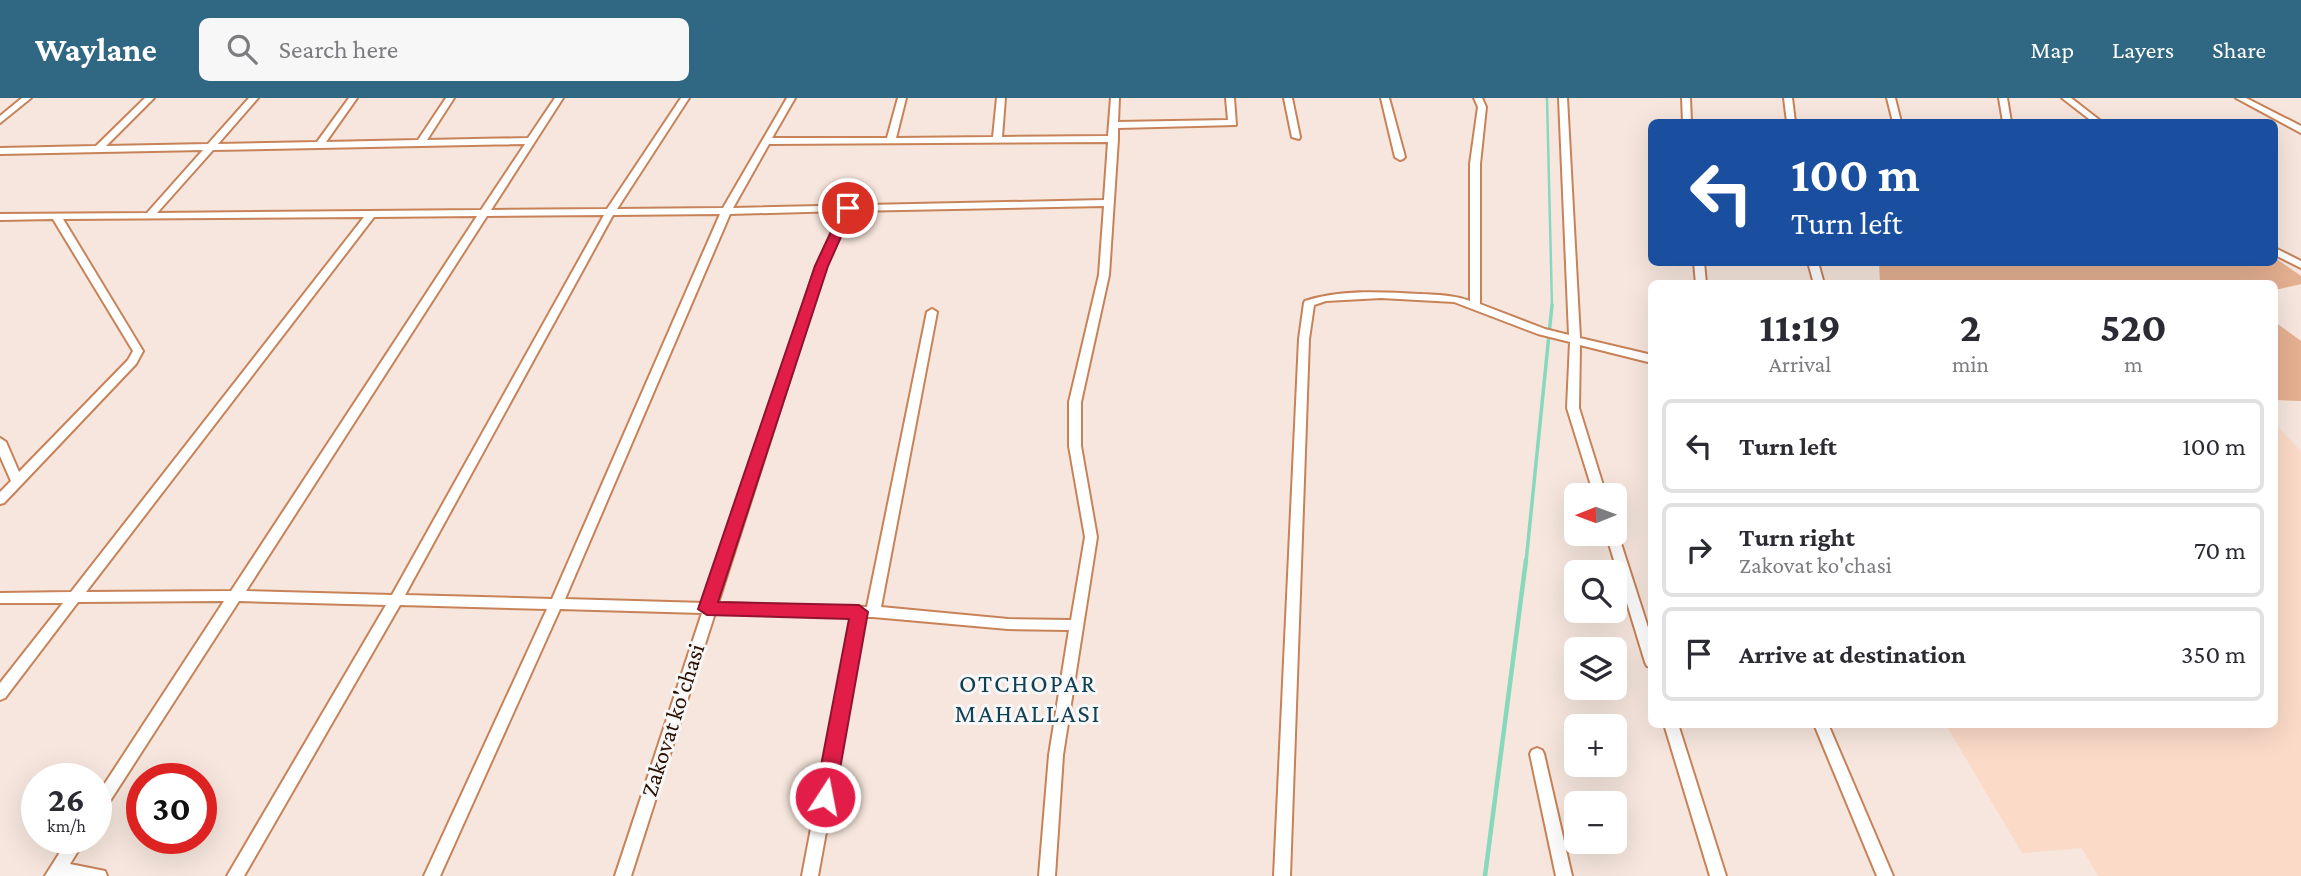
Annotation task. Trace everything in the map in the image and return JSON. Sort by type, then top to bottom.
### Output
[{"type":"street","points":[[0,120],[27,98]]},
{"type":"street","points":[[100,147],[150,98]]},
{"type":"street","points":[[150,215],[254,98]]},
{"type":"street","points":[[321,144],[353,98]]},
{"type":"street","points":[[421,142],[450,98]]},
{"type":"street","points":[[112,786],[488,212],[559,98]]},
{"type":"street","points":[[235,876],[395,601],[610,212],[685,98]]},
{"type":"street","points":[[432,876],[556,604],[726,211],[790,98]]},
{"type":"street","points":[[891,140],[902,98]]},
{"type":"street","points":[[997,140],[1001,98]]},
{"type":"street","points":[[1047,876],[1056,755],[1091,537],[1075,446],[1075,402],[1104,275],[1115,98]]},
{"type":"street","points":[[1115,125],[1233,123],[1230,98]]},
{"type":"street","points":[[1288,98],[1296,137]]},
{"type":"street","points":[[1385,98],[1400,157]]},
{"type":"street","points":[[1475,304],[1475,164],[1482,107],[1478,98]]},
{"type":"street","points":[[1563,98],[1573,408],[1596,483]]},
{"type":"street","points":[[1685,98],[1687,119]]},
{"type":"street","points":[[1788,98],[1791,119]]},
{"type":"street","points":[[1891,98],[1896,119]]},
{"type":"street","points":[[2003,98],[2006,119]]},
{"type":"street","points":[[2066,98],[2094,119]]},
{"type":"street","points":[[2241,98],[2301,131]]},
{"type":"street","points":[[765,141],[1114,139]]},
{"type":"street","points":[[0,150],[532,141]]},
{"type":"street","points":[[0,217],[726,211],[1110,203]]},
{"type":"street","name":"Zakovat ko'chasi","points":[[623,876],[707,609],[821,266],[848,208]]},
{"type":"street","points":[[0,694],[371,214]]},
{"type":"street","points":[[0,500],[132,362],[138,351],[56,216]]},
{"type":"street","points":[[2278,253],[2301,265]]},
{"type":"street","points":[[1282,876],[1304,339],[1309,303],[1325,298],[1381,295],[1456,299],[1475,304],[1542,332],[1648,358]]},
{"type":"street","points":[[810,876],[932,312]]},
{"type":"street","points":[[0,442],[17,481]]},
{"type":"street","points":[[1616,546],[1648,649]]},
{"type":"street","points":[[0,598],[237,596],[866,612],[1008,624],[1078,625]]},
{"type":"street","points":[[1672,728],[1718,876]]},
{"type":"street","points":[[1823,728],[1885,876]]},
{"type":"street","points":[[1537,754],[1564,876]]},
{"type":"street","points":[[67,854],[55,873],[99,876]]},
{"type":"shaded area","points":[[2278,260],[2301,276],[2301,284],[2278,289],[2278,280],[1880,280],[1879,266],[2278,266]]},
{"type":"shaded area","points":[[2278,324],[2301,341],[2301,401],[2278,400]]},
{"type":"shaded area","points":[[2278,426],[2301,451],[2301,876],[2098,876],[2082,848],[2022,853],[1948,728],[2278,728]]},
{"type":"waterway","points":[[1547,98],[1552,305]]},
{"type":"waterway","points":[[1526,562],[1552,305]]},
{"type":"waterway","points":[[1485,876],[1526,560]]},
{"type":"district","name":"OTCHOPAR MAHALLASI","points":[[1028,698]]},
{"type":"route","points":[[825,797],[859,612],[707,609],[821,266],[848,208]]}]
